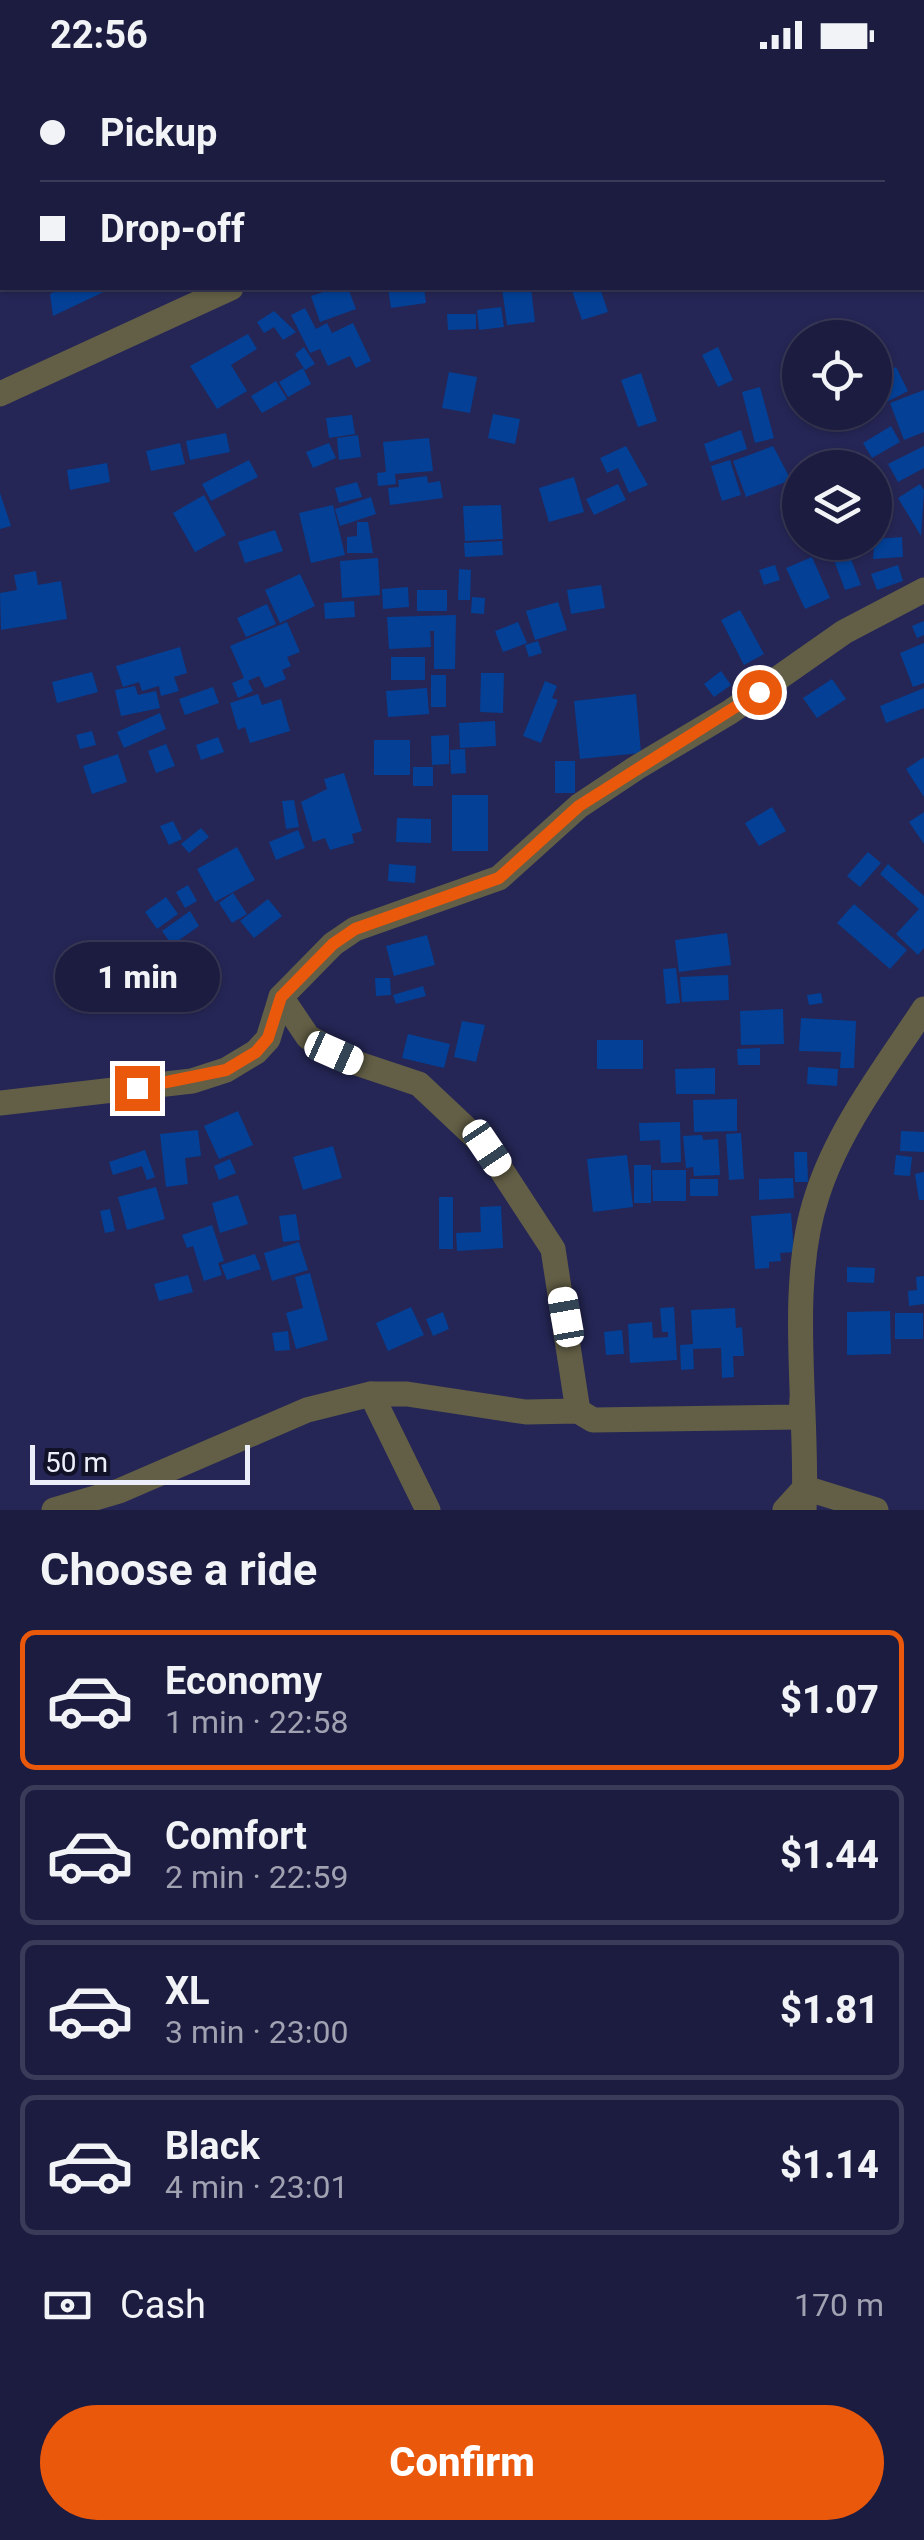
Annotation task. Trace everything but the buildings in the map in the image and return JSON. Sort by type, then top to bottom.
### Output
[{"type":"street","points":[[0,394],[227,290]]},
{"type":"street","points":[[0,1103],[192,1081],[226,1070],[268,1038],[281,997],[333,944],[355,929],[499,878],[579,806],[730,712],[844,632],[924,590]]},
{"type":"street","points":[[281,997],[308,1037],[353,1062],[419,1084],[487,1148],[553,1249],[578,1411]]},
{"type":"street","points":[[54,1510],[119,1491],[307,1410],[370,1394],[406,1394],[526,1412],[578,1411],[593,1420],[801,1416],[805,1260],[817,1194],[837,1150],[924,1009]]},
{"type":"street","points":[[370,1394],[428,1510]]},
{"type":"street","points":[[802,1400],[805,1499]]},
{"type":"street","points":[[786,1510],[805,1499],[876,1510]]},
{"type":"route","points":[[137,1088],[192,1081],[226,1070],[256,1052],[268,1038],[281,997],[333,944],[355,929],[499,878],[579,806],[759,692]]}]
